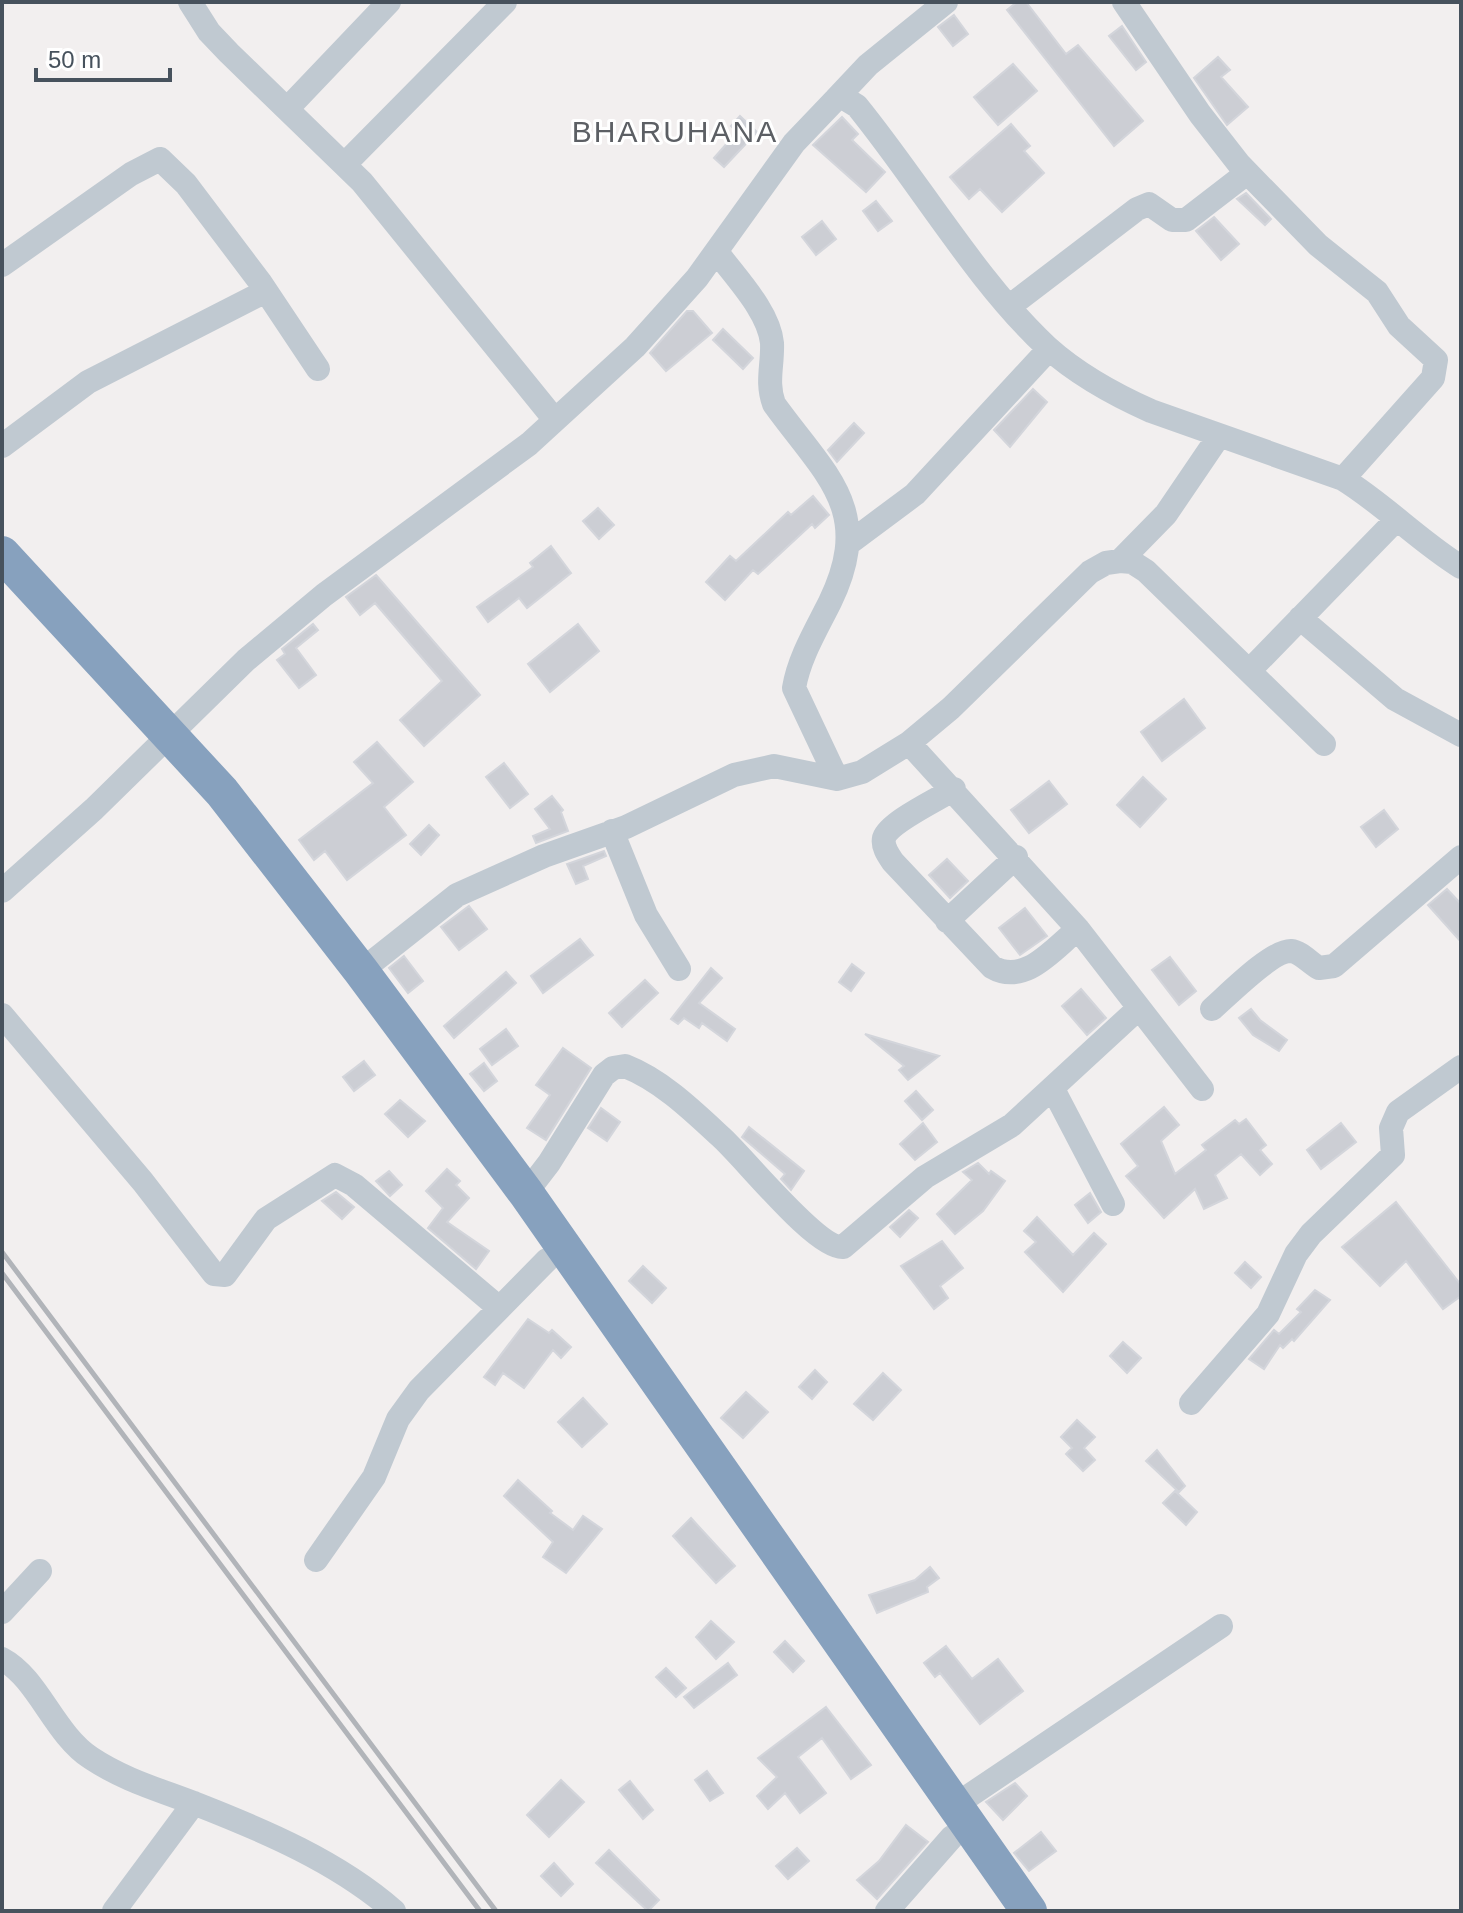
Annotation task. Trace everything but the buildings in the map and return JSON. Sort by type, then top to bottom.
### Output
[{"type":"highway","points":[[2,554],[162,741],[298,920],[433,1099],[953,1822],[1029,1911]]},
{"type":"highway","points":[[2,589],[263,842],[361,971],[526,1193],[953,1822],[1004,1911]]},
{"type":"street","points":[[190,2],[209,32],[345,164],[555,420]]},
{"type":"street","points":[[288,108],[389,2]]},
{"type":"street","points":[[345,164],[505,2]]},
{"type":"street","points":[[2,891],[41,859],[246,660],[324,595],[529,444],[555,420],[666,315],[717,252],[794,143],[868,65],[946,2]]},
{"type":"street","points":[[1124,2],[1200,114],[1247,173],[1309,237],[1377,292],[1399,326],[1436,360],[1433,378],[1343,479]]},
{"type":"street","points":[[836,99],[850,100],[857,106],[1010,306],[1049,349],[1122,398],[1343,479],[1369,495],[1425,545],[1461,567]]},
{"type":"street","points":[[2,265],[131,174],[160,159],[186,184],[266,291],[318,369]]},
{"type":"street","points":[[1010,306],[1144,205],[1155,205],[1172,220],[1186,220],[1247,173]]},
{"type":"street","points":[[717,252],[763,317],[772,339],[768,389],[774,404],[842,497],[848,517],[848,544],[836,589],[805,653],[794,688],[837,779]]},
{"type":"street","points":[[2,446],[88,382],[266,291]]},
{"type":"street","points":[[848,544],[915,494],[1049,349]]},
{"type":"street","points":[[1120,561],[1166,514],[1219,436]]},
{"type":"street","points":[[1250,670],[1396,520]]},
{"type":"street","points":[[361,971],[457,895],[758,767],[792,767],[837,779],[862,772],[909,743],[951,708],[1090,572],[1106,563],[1132,562],[1146,571],[1324,744]]},
{"type":"street","points":[[1300,618],[1395,699],[1461,735]]},
{"type":"street","points":[[909,743],[1016,857],[1078,929],[1202,1089]]},
{"type":"street","points":[[954,789],[901,820],[884,838],[885,849],[893,862],[992,967],[1006,975],[1018,975],[1033,966],[1078,929]]},
{"type":"street","points":[[612,831],[646,915],[679,969]]},
{"type":"street","points":[[947,921],[1016,857]]},
{"type":"street","points":[[1212,1009],[1286,951],[1294,951],[1319,968],[1334,966],[1442,869],[1461,857]]},
{"type":"street","points":[[526,1193],[549,1163],[604,1075],[625,1066],[669,1092],[720,1136],[816,1233],[829,1243],[843,1247],[925,1177],[1012,1125],[1139,1008]]},
{"type":"street","points":[[2,1015],[143,1182],[214,1274],[225,1275],[266,1219],[335,1175],[344,1177],[498,1307]]},
{"type":"street","points":[[1191,1403],[1268,1314],[1296,1254],[1311,1234],[1393,1155],[1391,1128],[1398,1112],[1461,1067]]},
{"type":"street","points":[[1053,1089],[1113,1204]]},
{"type":"street","points":[[316,1560],[374,1477],[398,1419],[419,1390],[547,1260]]},
{"type":"street","points":[[2,1612],[40,1571]]},
{"type":"street","points":[[887,1911],[953,1822],[1221,1626]]},
{"type":"street","points":[[2,1659],[19,1673],[64,1735],[88,1757],[156,1791],[194,1803],[333,1867],[394,1911]]},
{"type":"street","points":[[125,1906],[194,1803]]},
{"type":"railway","points":[[2,1252],[496,1911]]},
{"type":"railway","points":[[2,1273],[480,1911]]},
{"type":"district","name":"BHARUHANA","points":[[675,132]]}]
